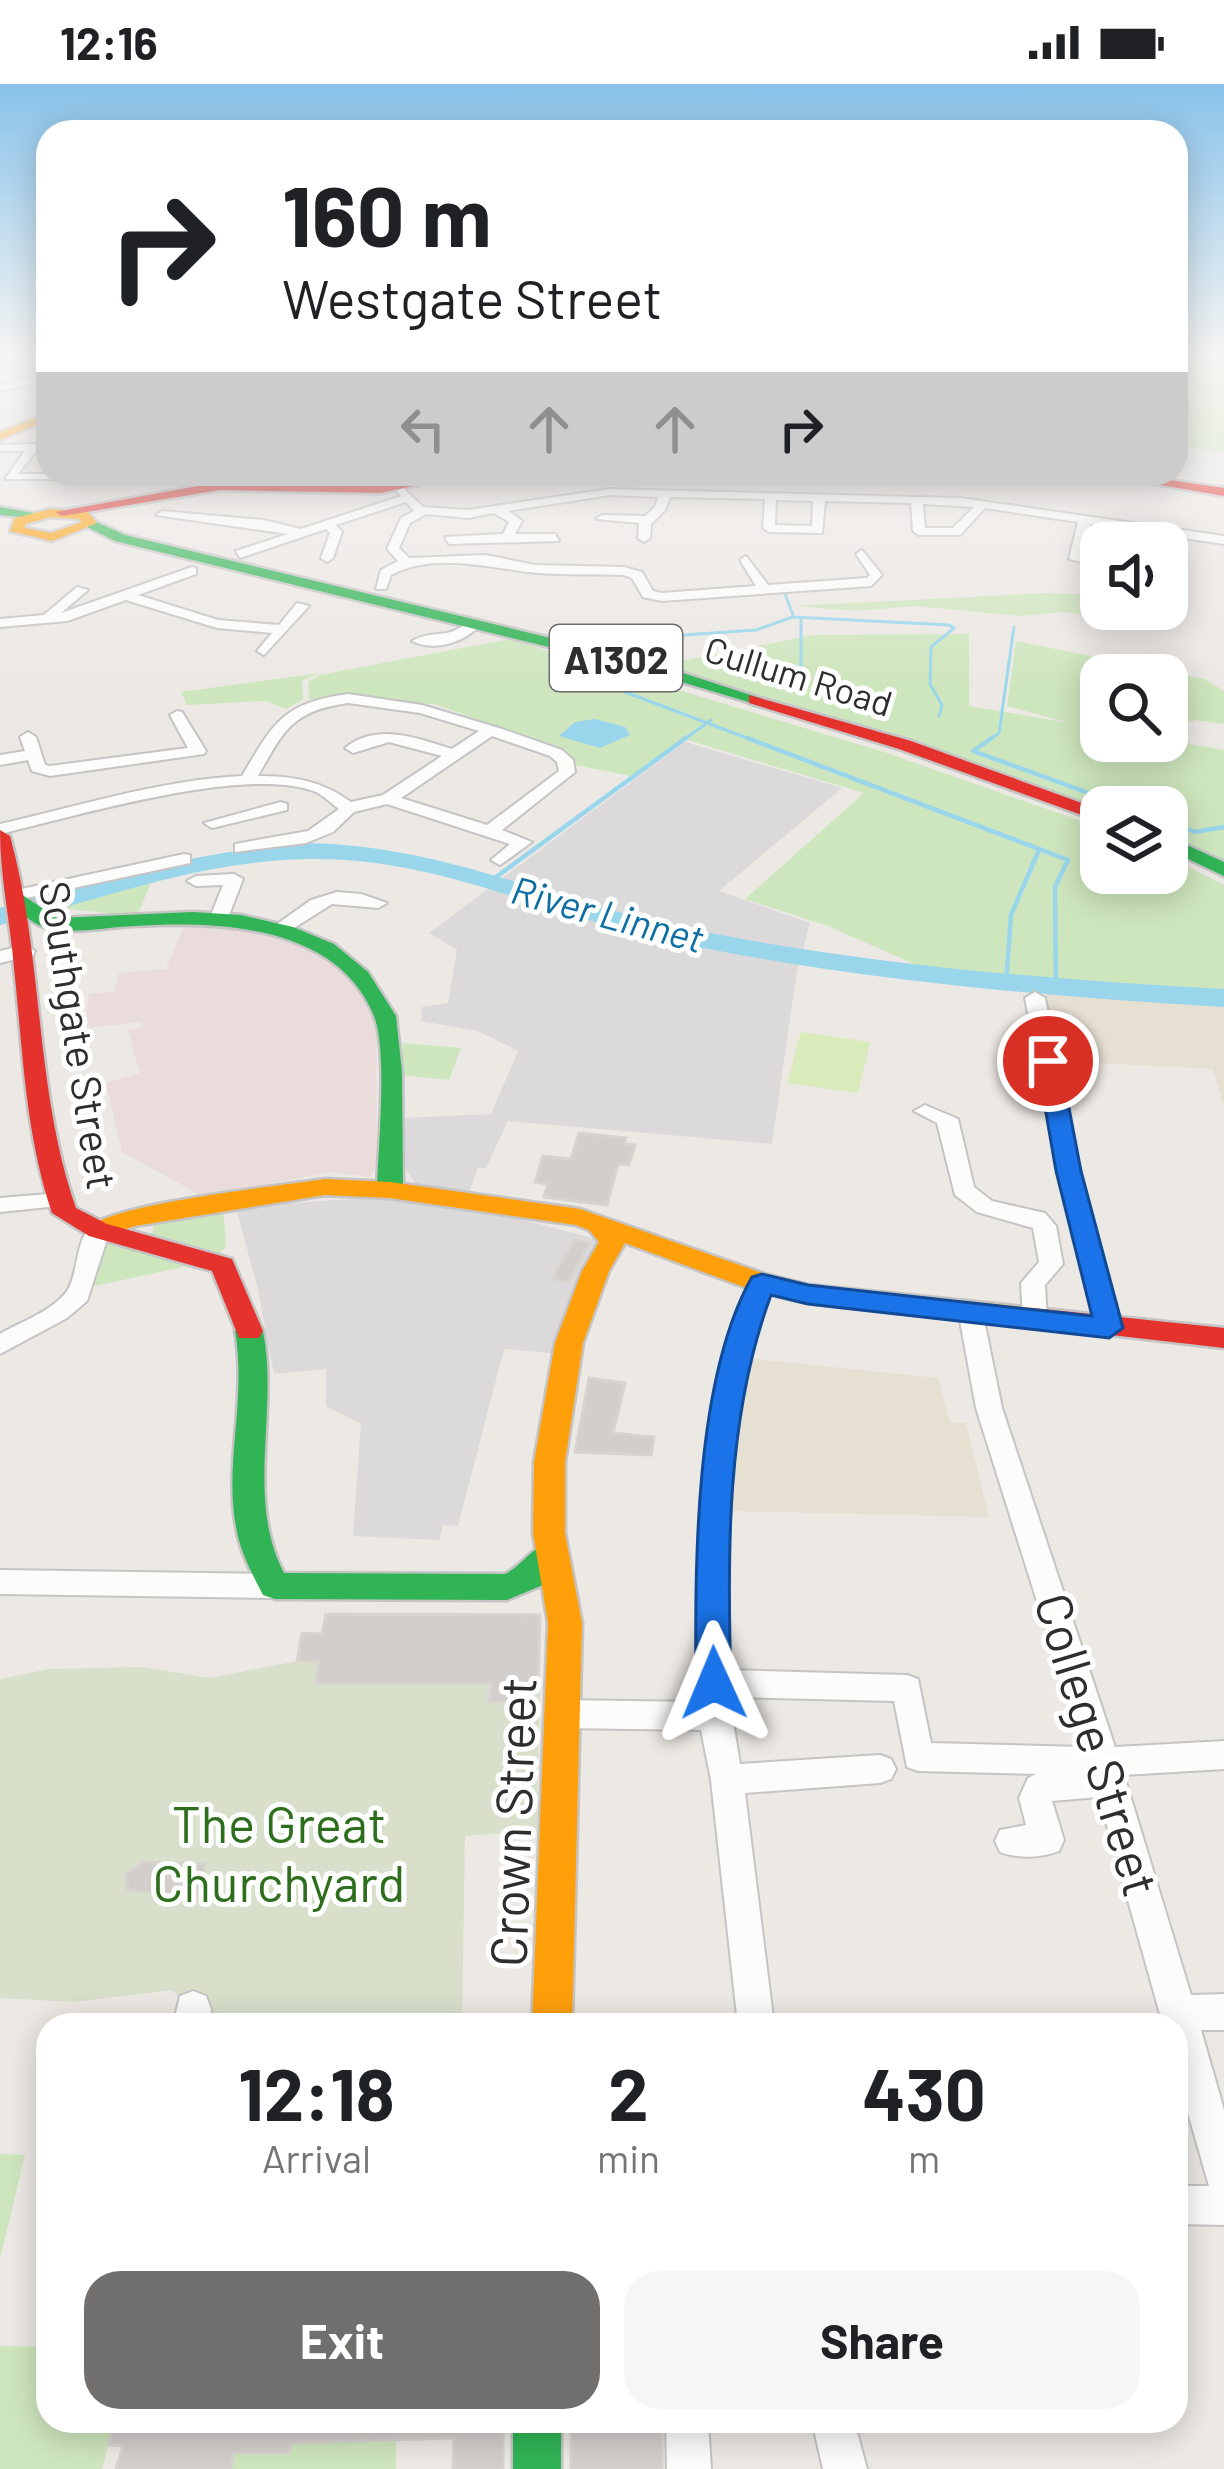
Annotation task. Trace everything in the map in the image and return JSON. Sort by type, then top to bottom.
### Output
[{"type":"street","points":[[21,465],[9,477],[36,477]]},
{"type":"street","points":[[49,527],[195,487],[218,486]]},
{"type":"street","points":[[260,486],[404,494],[423,512]]},
{"type":"street","points":[[240,554],[427,486]]},
{"type":"street","points":[[1183,486],[1224,492]]},
{"type":"street","points":[[602,519],[646,520],[661,508],[665,493]]},
{"type":"street","points":[[406,562],[393,549],[405,521],[423,512],[468,514],[564,496],[665,493],[984,503],[1107,522]]},
{"type":"street","points":[[771,495],[764,528],[823,530],[819,497]]},
{"type":"street","points":[[917,500],[913,531],[961,532],[984,503]]},
{"type":"street","points":[[497,510],[516,521],[507,537]]},
{"type":"street","points":[[162,515],[263,524],[302,533]]},
{"type":"street","points":[[644,538],[646,520]]},
{"type":"street","points":[[327,558],[336,532],[328,524]]},
{"type":"street","name":"Cullum Road","points":[[49,527],[120,538],[477,622],[818,718],[1080,809]]},
{"type":"street","points":[[1080,531],[1069,558],[1080,560]]},
{"type":"street","points":[[1188,534],[1224,540]]},
{"type":"street","points":[[449,540],[555,538]]},
{"type":"street","points":[[381,586],[385,573],[406,562],[486,559],[535,569],[630,572],[648,594],[657,597],[766,592],[871,582],[876,575],[862,554]]},
{"type":"street","points":[[746,560],[766,592]]},
{"type":"street","points":[[520,586],[535,569]]},
{"type":"street","points":[[0,622],[44,621],[192,571]]},
{"type":"street","points":[[44,621],[82,590]]},
{"type":"street","points":[[127,596],[217,624],[280,629]]},
{"type":"street","points":[[264,651],[302,606]]},
{"type":"street","points":[[419,641],[459,638],[477,622]]},
{"type":"street","points":[[250,777],[289,717],[326,704],[368,700],[452,714],[466,725],[565,760],[567,772],[482,835]]},
{"type":"street","points":[[28,736],[38,768],[50,771],[198,751],[177,715]]},
{"type":"street","points":[[448,735],[466,725]]},
{"type":"street","points":[[241,848],[302,838],[340,821],[348,808],[388,799],[488,732]]},
{"type":"street","points":[[353,748],[387,736],[453,754]]},
{"type":"street","points":[[0,760],[34,754]]},
{"type":"street","points":[[261,761],[307,769]]},
{"type":"street","points":[[2,845],[191,789],[250,777],[316,783],[337,793],[348,808]]},
{"type":"street","points":[[191,789],[215,828],[281,807]]},
{"type":"street","points":[[388,799],[482,835],[523,842],[500,860]]},
{"type":"street","name":"Southgate Street","points":[[2,845],[19,921],[60,1200],[68,1216],[98,1230]]},
{"type":"street","points":[[1188,852],[1224,870]]},
{"type":"street","points":[[19,921],[184,859]]},
{"type":"street","points":[[196,881],[232,875],[233,889],[218,920]]},
{"type":"street","points":[[282,927],[328,896],[346,895],[373,908],[395,890]]},
{"type":"street","points":[[19,921],[218,920],[282,927],[336,953],[372,989],[387,1019],[390,1190]]},
{"type":"street","points":[[1035,998],[1069,1171],[1109,1328]]},
{"type":"street","points":[[926,1111],[947,1119],[963,1190],[970,1200],[1037,1218],[1044,1226],[1051,1264],[1033,1283],[1035,1320]]},
{"type":"street","points":[[0,1345],[58,1312],[78,1294],[98,1230],[130,1228],[228,1201],[325,1187],[390,1190],[656,1243],[762,1283],[808,1294],[971,1315],[1224,1338]]},
{"type":"street","points":[[0,1205],[60,1200]]},
{"type":"street","points":[[130,1228],[224,1265],[257,1372],[246,1520],[253,1554],[275,1586]]},
{"type":"street","name":"Crown Street","points":[[552,2013],[566,1622],[564,1592],[551,1554],[548,1479],[554,1428],[605,1233]]},
{"type":"street","points":[[755,2013],[728,1780],[714,1716],[712,1588],[723,1438],[739,1342],[762,1283]]},
{"type":"street","name":"College Street","points":[[971,1315],[989,1408],[1180,2013]]},
{"type":"street","points":[[0,1582],[515,1585],[543,1567],[551,1554]]},
{"type":"street","name":"Crown Street","points":[[515,1585],[540,1595],[566,1622]]},
{"type":"street","points":[[714,1683],[907,1688],[918,1757],[1107,1772]]},
{"type":"street","points":[[562,1714],[714,1716]]},
{"type":"street","points":[[1012,1841],[1047,1840],[1035,1798],[1039,1788],[1107,1772],[1224,1755]]},
{"type":"street","points":[[728,1780],[880,1769]]},
{"type":"street","points":[[1180,2013],[1224,2012]]},
{"type":"street","name":"College Street","points":[[1188,2043],[1224,2176]]},
{"type":"street","points":[[1188,2205],[1224,2206]]},
{"type":"street","points":[[536,2469],[537,2433]]},
{"type":"street","points":[[688,2433],[689,2469]]},
{"type":"street","points":[[835,2433],[845,2469]]},
{"type":"shaded area","points":[[685,742],[842,788],[719,891],[810,923],[797,971],[772,1144],[508,1121],[486,1168],[478,1168],[468,1194],[417,1187],[400,1159],[401,1118],[491,1114],[518,1051],[478,1031],[421,1021],[422,1007],[448,1003],[457,950],[429,933]]},
{"type":"shaded area","points":[[184,926],[271,934],[320,951],[364,994],[376,1022],[377,1167],[369,1177],[333,1172],[202,1196],[122,1152],[106,1083],[140,1073],[128,1030],[142,1027],[141,1022],[85,1028],[89,994],[114,992],[119,973],[166,969]]},
{"type":"shaded area","points":[[1045,985],[1224,993],[1224,1106],[1213,1069],[1055,1061]]},
{"type":"shaded area","points":[[393,1196],[493,1212],[600,1240],[561,1354],[504,1349],[458,1526],[443,1525],[439,1540],[353,1536],[361,1424],[326,1406],[326,1369],[274,1374],[236,1207]]},
{"type":"shaded area","points":[[744,1358],[938,1378],[950,1422],[966,1423],[989,1517],[730,1511]]},
{"type":"green space","points":[[1045,593],[1080,594],[1080,614],[795,606]]},
{"type":"green space","points":[[969,634],[969,706],[1069,723],[1007,706],[1016,641],[1080,654],[1080,762],[1188,762],[1188,744],[1224,750],[1224,861],[1188,845],[1188,786],[1080,786],[1080,805],[657,666],[813,635]]},
{"type":"green space","points":[[509,639],[884,752],[1080,821],[1080,894],[1188,894],[1188,867],[1224,885],[1224,994],[925,969],[828,926],[745,899],[864,793],[684,739],[631,776],[575,765],[568,752],[434,704],[309,699],[308,682],[320,675]]},
{"type":"green space","points":[[319,673],[302,681],[303,699],[286,709],[266,701],[187,705],[181,692]]},
{"type":"green space","points":[[1188,676],[1224,691],[1224,724],[1188,722]]},
{"type":"green space","points":[[153,878],[137,916],[68,909],[65,899]]},
{"type":"green space","points":[[801,1032],[870,1042],[858,1093],[787,1083]]},
{"type":"green space","points":[[402,1043],[461,1048],[449,1080],[401,1075]]},
{"type":"green space","points":[[223,1207],[226,1246],[220,1253],[152,1234],[154,1225]]},
{"type":"green space","points":[[103,1242],[111,1243],[197,1264],[90,1287]]},
{"type":"green space","name":"The Great Churchyard","points":[[319,1661],[317,1683],[491,1683],[490,1702],[521,1701],[522,1684],[540,1684],[537,1830],[465,1836],[462,2013],[196,2013],[172,1990],[73,2002],[0,1998],[0,1679],[49,1669],[141,1667],[211,1678]]},
{"type":"green space","points":[[0,2154],[25,2155],[0,2259]]},
{"type":"green space","points":[[0,2346],[36,2347],[36,2433],[112,2433],[102,2469],[0,2469]]},
{"type":"green space","points":[[396,2440],[396,2469],[231,2469],[234,2453],[289,2453],[291,2443]]},
{"type":"water","points":[[595,719],[625,727],[630,735],[600,748],[559,736],[575,722]]},
{"type":"building","points":[[579,1133],[626,1138],[624,1144],[635,1145],[629,1165],[618,1164],[607,1205],[544,1197],[548,1184],[535,1182],[543,1156],[571,1159]]},
{"type":"building","points":[[574,1240],[589,1243],[569,1282],[553,1279]]},
{"type":"building","points":[[589,1378],[625,1383],[613,1433],[654,1437],[651,1455],[575,1452]]},
{"type":"building","points":[[326,1614],[540,1615],[538,1684],[522,1684],[521,1701],[489,1702],[491,1683],[316,1683],[319,1661],[297,1661],[302,1633],[322,1634]]},
{"type":"building","points":[[142,1862],[205,1864],[198,1896],[128,1890],[126,1875]]},
{"type":"building","points":[[112,2433],[503,2433],[503,2469],[453,2469],[454,2438],[291,2443],[289,2453],[234,2453],[231,2469],[116,2469],[123,2446],[109,2445]]},
{"type":"building","points":[[571,2433],[662,2433],[662,2469],[571,2469]]},
{"type":"waterway","points":[[784,591],[793,615]]},
{"type":"waterway","points":[[707,723],[625,692],[631,673],[680,643],[684,635],[756,630],[793,617],[954,628],[931,647],[930,684],[942,705],[939,716]]},
{"type":"waterway","points":[[801,619],[801,668]]},
{"type":"waterway","points":[[987,741],[999,733],[1014,627]]},
{"type":"waterway","points":[[707,723],[711,720]]},
{"type":"waterway","points":[[682,741],[707,723]]},
{"type":"waterway","points":[[707,723],[755,741]]},
{"type":"waterway","points":[[492,880],[686,738]]},
{"type":"waterway","points":[[747,738],[1068,860],[1055,887],[1056,989]]},
{"type":"waterway","points":[[992,738],[973,751],[1080,790]]},
{"type":"waterway","points":[[1188,829],[1224,827]]},
{"type":"waterway","name":"River Linnet","points":[[0,917],[202,863],[308,851],[360,852],[446,867],[656,930],[757,949],[957,976],[1224,998]]},
{"type":"waterway","points":[[1006,984],[1011,915],[1038,852]]},
{"type":"traffic: fast","points":[[0,511],[38,515]]},
{"type":"traffic: fast","points":[[90,523],[120,538],[640,664],[755,699]]},
{"type":"traffic: fast","points":[[1188,852],[1224,870]]},
{"type":"traffic: fast","points":[[18,898],[39,918],[55,924],[193,918],[241,922],[286,931],[327,949],[360,976],[385,1016],[391,1072],[390,1190]]},
{"type":"traffic: fast","points":[[249,1331],[256,1397],[251,1524],[259,1555],[275,1586],[507,1587],[532,1576],[551,1554]]},
{"type":"traffic: fast","points":[[537,2433],[537,2469]]},
{"type":"traffic: slow","points":[[50,513],[83,515],[90,523],[52,537],[17,531],[20,521],[50,513]]},
{"type":"traffic: slow","points":[[100,1229],[131,1218],[325,1187],[390,1190],[580,1217],[762,1283],[808,1294],[1034,1318]]},
{"type":"traffic: slow","points":[[553,2013],[565,1623],[549,1533],[550,1462],[569,1343],[595,1271],[612,1242],[598,1223]]},
{"type":"traffic: jam","points":[[62,512],[220,486]]},
{"type":"traffic: jam","points":[[220,486],[397,486]]},
{"type":"traffic: jam","points":[[1183,486],[1224,492]]},
{"type":"traffic: jam","points":[[755,699],[905,745],[1080,808]]},
{"type":"traffic: jam","points":[[0,836],[21,930],[41,1125],[65,1213],[98,1230],[223,1265],[249,1331]]},
{"type":"traffic: jam","points":[[1034,1318],[1224,1338]]},
{"type":"route","points":[[714,1683],[712,1588],[723,1438],[739,1342],[762,1283],[808,1294],[1109,1328],[1069,1171],[1048,1061]]}]
